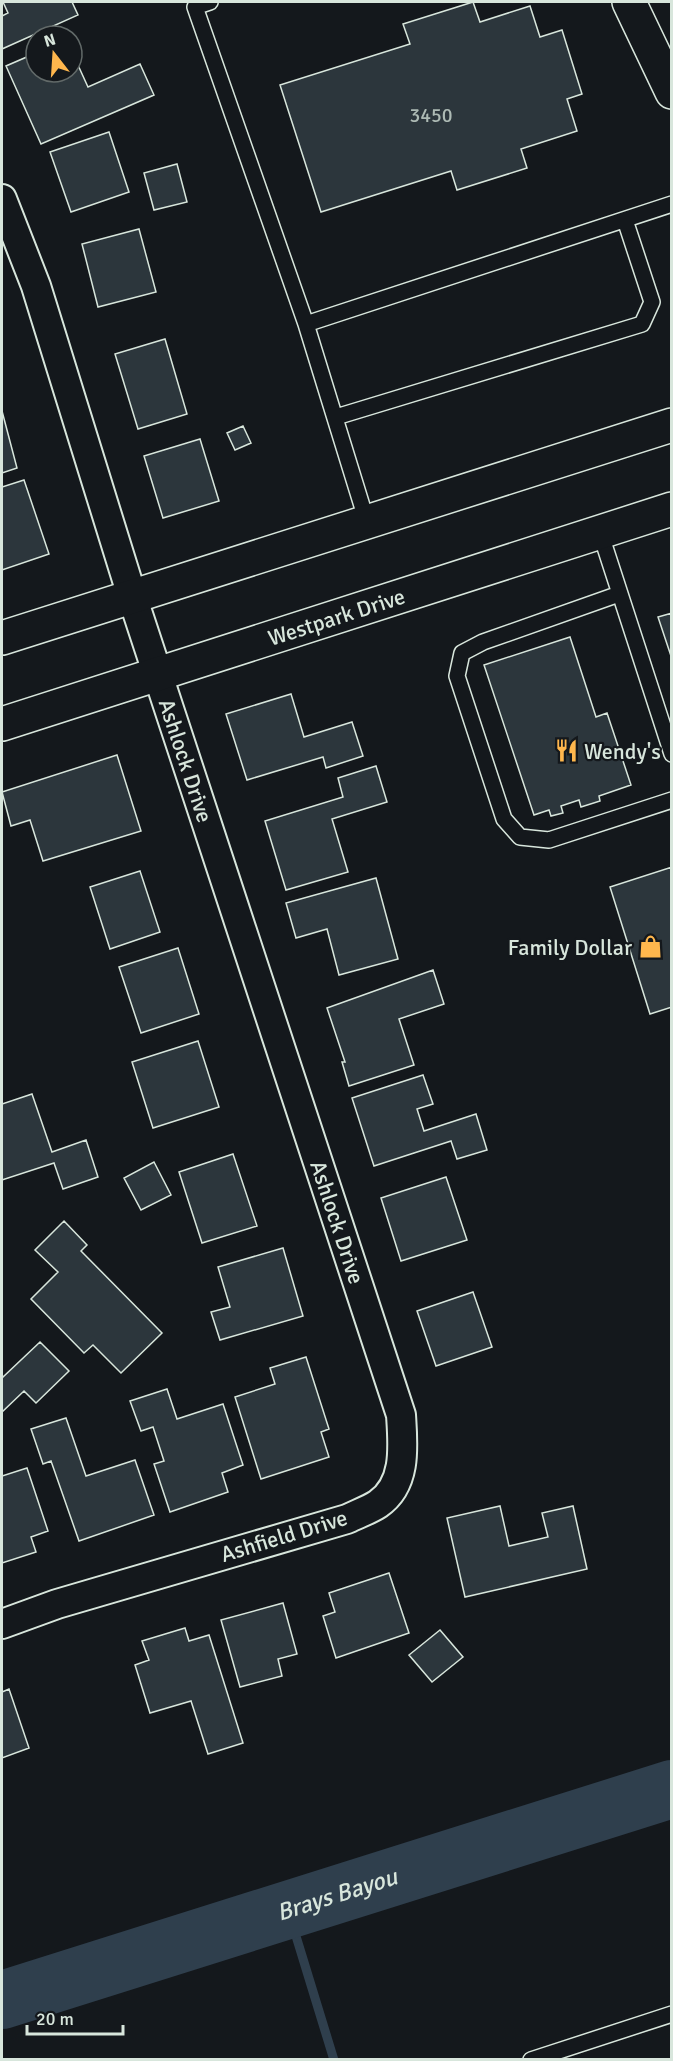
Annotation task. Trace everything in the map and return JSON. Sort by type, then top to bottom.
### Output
[{"type":"main road","points":[[629,2],[672,92]]},
{"type":"main road","points":[[2,638],[672,426]]},
{"type":"main road","name":"Westpark Drive","points":[[2,723],[672,509]]},
{"type":"street","name":"Ashlock Drive","points":[[2,199],[36,286],[132,596],[371,1320]]},
{"type":"street","name":"Ashfield Drive","points":[[2,1624],[57,1604],[347,1518],[379,1504],[396,1483],[403,1456],[401,1415],[371,1320]]},
{"type":"lane","points":[[210,2],[194,4],[306,324],[367,522]]},
{"type":"lane","points":[[306,324],[672,204]]},
{"type":"lane","points":[[336,417],[642,324],[652,302],[626,220]]},
{"type":"lane","points":[[600,532],[672,754]]},
{"type":"lane","points":[[619,594],[483,642],[462,653],[457,676],[504,819],[520,837],[549,840],[672,800]]},
{"type":"lane","points":[[531,2060],[672,2014]]},
{"type":"building","points":[[3,2],[72,2],[78,15],[58,24],[24,24],[24,39],[2,49],[2,16],[8,13]]},
{"type":"building","points":[[473,2],[480,22],[530,6],[540,37],[562,30],[582,94],[567,99],[577,131],[521,149],[527,168],[457,190],[451,171],[321,212],[280,85],[410,44],[403,24]]},
{"type":"building","points":[[24,58],[24,84],[84,84],[84,78],[88,87],[140,64],[154,95],[41,144],[6,66]]},
{"type":"building","points":[[109,132],[129,192],[71,212],[50,152]]},
{"type":"building","points":[[177,164],[187,202],[154,210],[144,173]]},
{"type":"building","points":[[139,229],[156,292],[98,307],[82,244]]},
{"type":"building","points":[[165,339],[187,414],[138,429],[115,354]]},
{"type":"building","points":[[2,411],[17,468],[2,473]]},
{"type":"building","points":[[243,426],[251,443],[235,450],[227,433]]},
{"type":"building","points":[[200,439],[219,501],[163,518],[144,456]]},
{"type":"building","points":[[24,480],[49,554],[2,570],[2,487]]},
{"type":"building","points":[[672,613],[672,659],[658,617]]},
{"type":"building","name":"Wendy's","points":[[570,637],[596,717],[607,713],[631,785],[599,796],[600,801],[581,807],[579,800],[561,806],[563,813],[551,816],[549,810],[534,815],[484,665]]},
{"type":"building","points":[[291,694],[304,737],[352,722],[363,756],[326,768],[323,757],[247,780],[226,714]]},
{"type":"building","points":[[117,755],[141,831],[43,861],[30,820],[11,826],[2,792]]},
{"type":"building","points":[[376,766],[387,802],[332,819],[348,872],[286,890],[265,821],[343,797],[338,778]]},
{"type":"building","name":"Family Dollar","points":[[672,867],[672,1007],[650,1014],[610,887]]},
{"type":"building","points":[[140,871],[160,932],[110,949],[90,887]]},
{"type":"building","points":[[376,878],[398,959],[339,975],[327,929],[296,938],[286,903]]},
{"type":"building","points":[[178,948],[199,1014],[141,1033],[119,967]]},
{"type":"building","points":[[433,970],[444,1004],[399,1019],[414,1065],[349,1086],[342,1062],[345,1062],[327,1008]]},
{"type":"building","points":[[198,1041],[219,1107],[153,1128],[132,1062]]},
{"type":"building","points":[[423,1075],[433,1104],[417,1109],[424,1131],[476,1114],[487,1150],[457,1159],[451,1141],[374,1166],[352,1098]]},
{"type":"building","points":[[32,1094],[52,1152],[86,1140],[98,1177],[63,1189],[54,1163],[2,1180],[2,1104]]},
{"type":"building","points":[[233,1154],[257,1226],[202,1243],[179,1172]]},
{"type":"building","points":[[154,1162],[171,1195],[141,1210],[124,1178]]},
{"type":"building","points":[[446,1177],[467,1240],[401,1261],[381,1198]]},
{"type":"building","points":[[64,1221],[87,1245],[81,1251],[162,1333],[121,1373],[93,1345],[84,1353],[31,1299],[58,1272],[35,1250]]},
{"type":"building","points":[[283,1248],[303,1316],[220,1340],[211,1312],[230,1307],[218,1267]]},
{"type":"building","points":[[473,1292],[492,1347],[436,1366],[417,1311]]},
{"type":"building","points":[[40,1342],[69,1371],[36,1403],[24,1391],[2,1412],[2,1375],[3,1377]]},
{"type":"building","points":[[306,1357],[329,1429],[321,1432],[329,1457],[261,1479],[235,1397],[275,1384],[270,1368]]},
{"type":"building","points":[[167,1389],[177,1419],[223,1404],[243,1465],[222,1473],[228,1492],[170,1512],[154,1464],[164,1461],[153,1427],[141,1431],[130,1401]]},
{"type":"building","points":[[66,1418],[86,1476],[135,1460],[154,1515],[79,1541],[51,1461],[43,1464],[31,1429]]},
{"type":"building","points":[[27,1468],[48,1531],[31,1537],[36,1552],[2,1563],[2,1476]]},
{"type":"building","points":[[500,1506],[509,1546],[548,1537],[542,1513],[573,1506],[587,1569],[465,1597],[447,1518]]},
{"type":"building","points":[[389,1573],[409,1633],[336,1658],[323,1616],[335,1612],[329,1593]]},
{"type":"building","points":[[283,1603],[297,1654],[278,1659],[282,1676],[240,1687],[221,1620]]},
{"type":"building","points":[[185,1628],[189,1641],[209,1635],[243,1743],[208,1754],[191,1701],[150,1713],[135,1665],[149,1660],[142,1641]]},
{"type":"building","points":[[440,1630],[463,1657],[432,1682],[409,1655]]},
{"type":"building","points":[[9,1689],[29,1748],[2,1758],[2,1692]]},
{"type":"waterway","name":"Brays Bayou","points":[[2,2000],[672,1789]]},
{"type":"waterway","points":[[288,1910],[334,2060]]},
{"type":"place","name":"Wendy's","points":[[566,751]]},
{"type":"place","name":"Family Dollar","points":[[650,947]]}]
